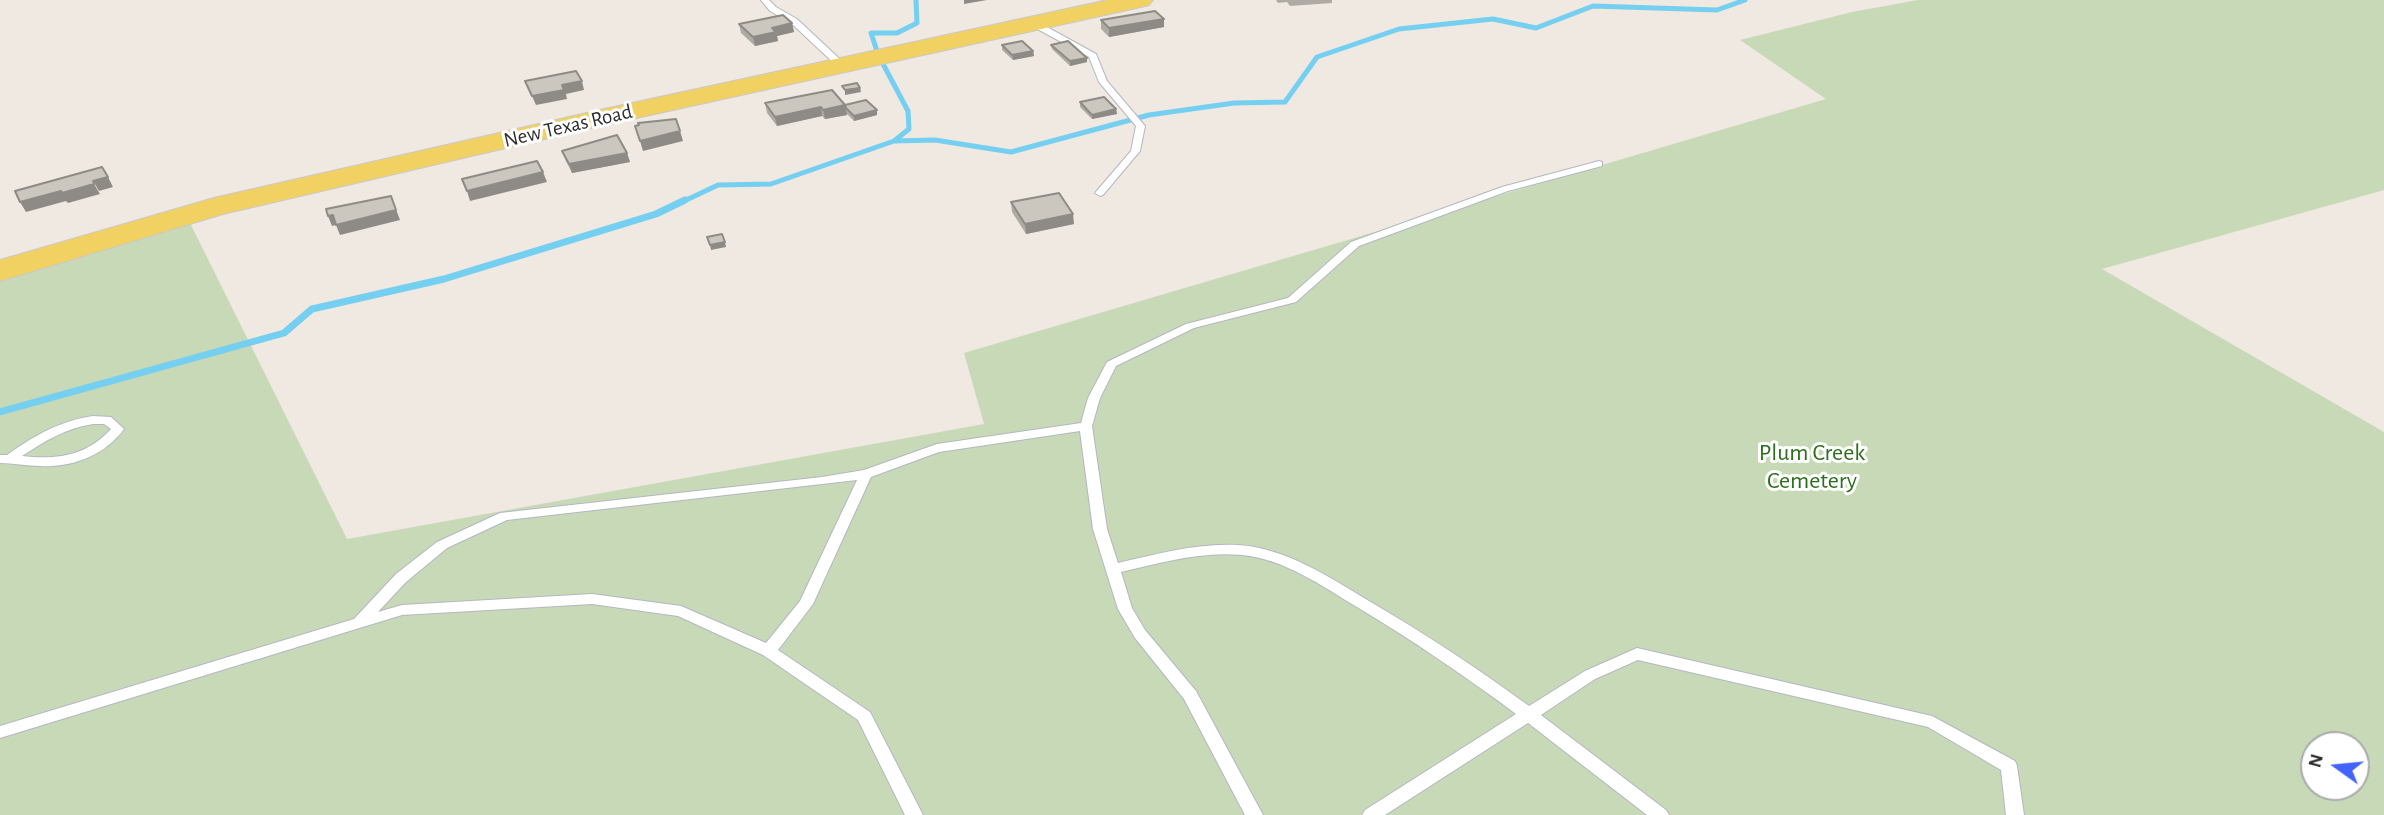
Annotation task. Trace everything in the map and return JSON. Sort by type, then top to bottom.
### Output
[{"type":"main road","name":"New Texas Road","points":[[0,271],[214,207],[1141,0]]},
{"type":"lane","points":[[765,0],[773,9],[794,21],[841,65]]},
{"type":"lane","points":[[1033,23],[1093,57],[1102,82],[1141,127],[1135,151],[1100,193]]},
{"type":"lane","points":[[1254,815],[1190,695],[1140,634],[1125,609],[1100,529],[1086,425],[1094,398],[1111,364],[1190,326],[1292,300],[1355,244],[1505,189],[1599,164]]},
{"type":"lane","points":[[107,420],[118,429],[111,439],[77,458],[56,463],[4,459],[45,434],[76,421],[107,420]]},
{"type":"lane","points":[[359,624],[401,578],[442,545],[505,516],[866,474],[937,448],[1086,425]]},
{"type":"lane","points":[[768,651],[806,604],[866,474]]},
{"type":"lane","points":[[1114,569],[1208,550],[1241,550],[1271,555],[1298,566],[1396,622],[1531,714],[1660,815]]},
{"type":"lane","points":[[0,732],[402,610],[592,599],[681,611],[768,651],[864,716],[914,815]]},
{"type":"lane","points":[[1371,815],[1590,675],[1637,654],[1932,722],[2009,766],[2015,815]]},
{"type":"green space","name":"Plum Creek Cemetery","points":[[1918,0],[2384,0],[2384,190],[2102,269],[2384,432],[2384,815],[0,815],[0,281],[190,223],[347,539],[984,424],[964,353],[1826,99],[1740,40],[1852,12]]},
{"type":"building","points":[[1155,11],[1164,19],[1109,28],[1101,20]]},
{"type":"building","points":[[783,15],[792,23],[772,28],[776,32],[753,37],[739,24]]},
{"type":"building","points":[[1022,41],[1033,51],[1012,55],[1002,45]]},
{"type":"building","points":[[1068,41],[1087,58],[1070,61],[1051,45]]},
{"type":"building","points":[[576,71],[582,81],[562,85],[564,90],[532,96],[525,81]]},
{"type":"building","points":[[857,83],[860,88],[845,90],[842,86]]},
{"type":"building","points":[[832,90],[845,105],[775,117],[765,103]]},
{"type":"building","points":[[1104,97],[1116,109],[1092,115],[1080,102]]},
{"type":"building","points":[[866,100],[877,110],[854,116],[845,105]]},
{"type":"building","points":[[676,119],[680,131],[640,141],[635,126],[639,125],[638,123]]},
{"type":"building","points":[[617,135],[627,153],[569,164],[562,151]]},
{"type":"building","points":[[537,161],[543,172],[467,191],[462,179]]},
{"type":"building","points":[[102,167],[108,177],[62,193],[61,191],[20,202],[15,191]]},
{"type":"building","points":[[1059,193],[1073,214],[1025,224],[1011,202]]},
{"type":"building","points":[[391,196],[396,210],[336,225],[333,215],[328,216],[326,209]]},
{"type":"building","points":[[722,234],[725,242],[710,245],[707,237]]},
{"type":"waterway","points":[[877,51],[871,33],[897,33],[917,23],[916,0]]},
{"type":"waterway","points":[[894,141],[935,140],[1011,152],[1149,115],[1234,103],[1285,102],[1317,57],[1399,29],[1493,19],[1536,28],[1593,6],[1717,10],[1745,0]]},
{"type":"waterway","points":[[882,62],[908,111],[909,129],[894,141]]},
{"type":"waterway","points":[[682,202],[718,185],[771,184],[894,141]]},
{"type":"waterway","points":[[0,412],[284,333],[312,309],[444,279],[656,214],[685,200]]}]
